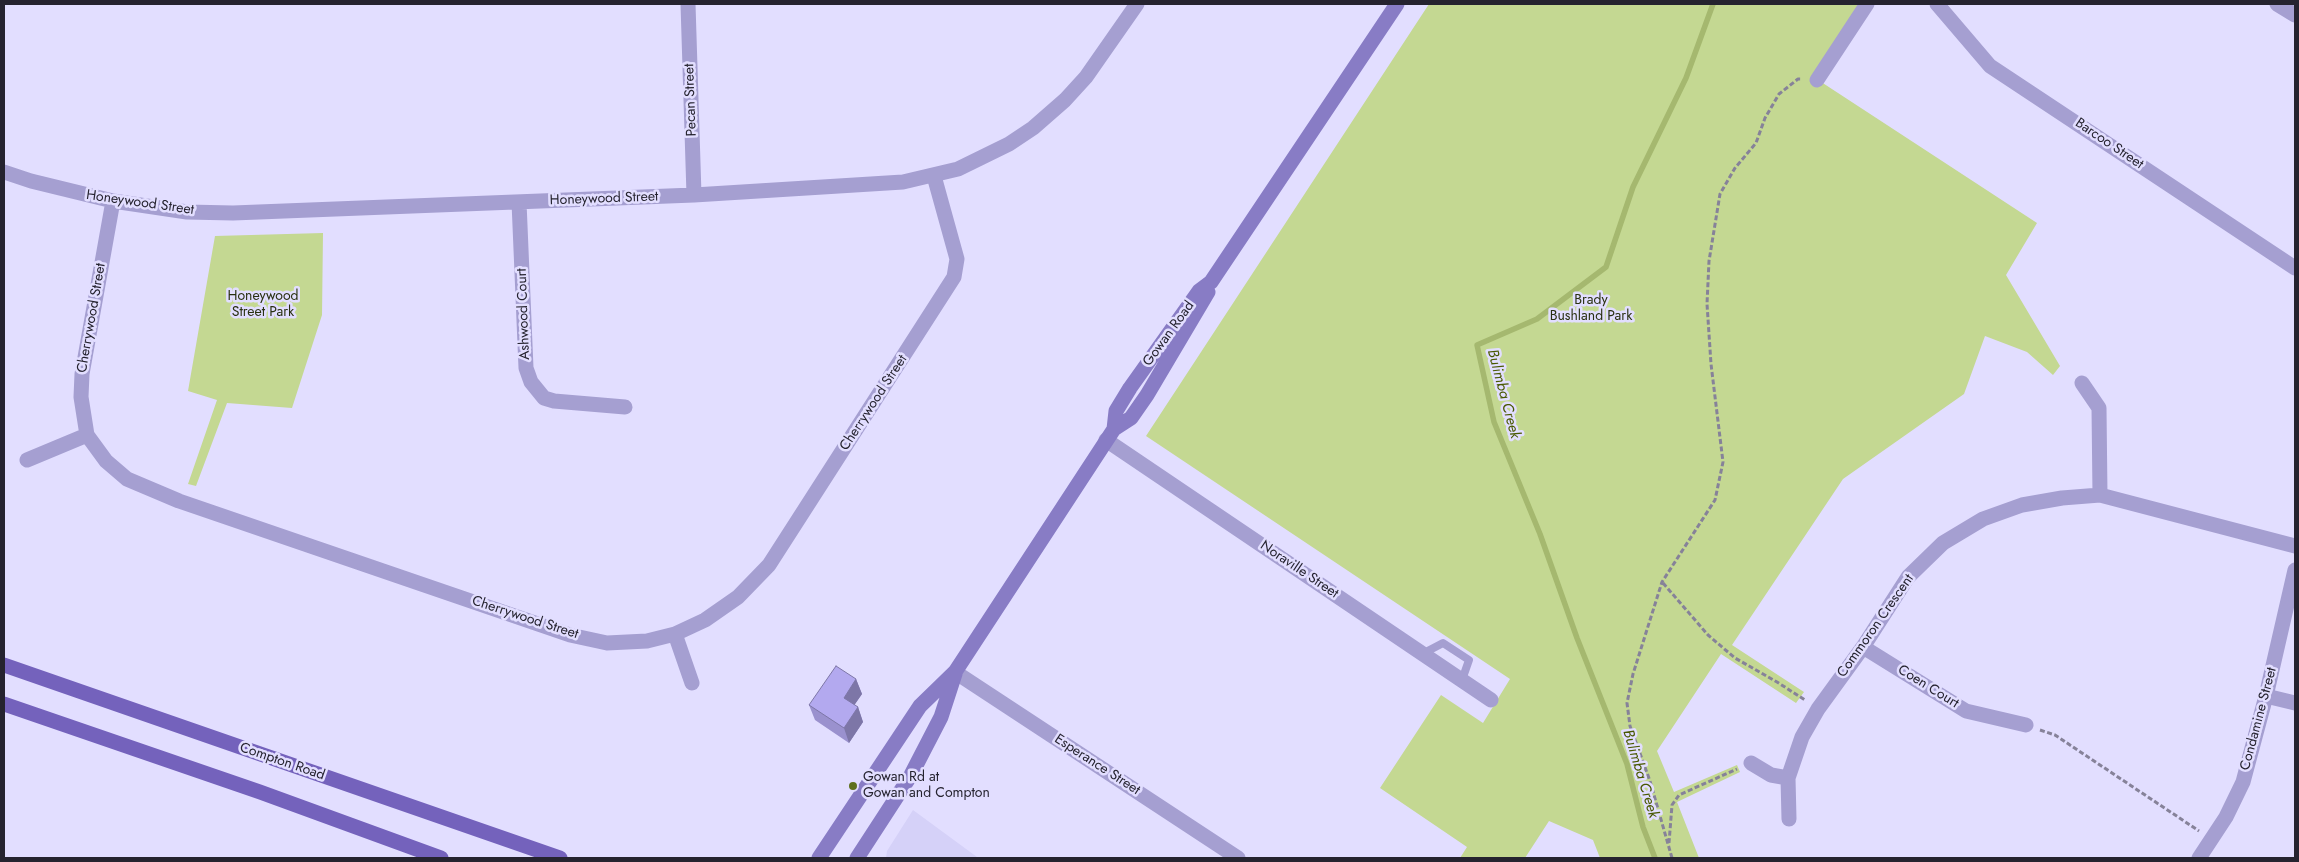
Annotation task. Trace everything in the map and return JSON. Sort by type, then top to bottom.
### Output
[{"type":"main road","name":"Gowan Road","points":[[819,858],[920,706],[955,672],[1110,435],[1116,411],[1130,388],[1199,291],[1211,282],[1398,4]]},
{"type":"main road","name":"Compton Road","points":[[4,665],[560,858]]},
{"type":"main road","name":"Gowan Road","points":[[857,858],[918,761],[941,717],[955,672]]},
{"type":"main road","points":[[4,704],[260,792],[441,858]]},
{"type":"street","name":"Pecan Street","points":[[688,4],[694,195]]},
{"type":"street","name":"Honeywood Street","points":[[4,172],[50,186],[113,201],[187,212],[233,213],[694,195],[872,185],[934,176],[958,169],[1009,144],[1052,111],[1086,77],[1138,4]]},
{"type":"street","points":[[1817,80],[1867,4]]},
{"type":"street","name":"Barcoo Street","points":[[1936,4],[1990,66],[2295,268]]},
{"type":"street","points":[[2277,4],[2295,15]]},
{"type":"street","name":"Cherrywood Street","points":[[113,201],[82,374],[81,397],[87,435],[106,461],[127,479],[179,501],[570,635],[607,643],[647,641],[676,634],[705,620],[738,597],[769,565],[954,277],[957,259],[934,176]]},
{"type":"street","name":"Ashwood Court","points":[[520,202],[526,368],[530,382],[540,395],[554,401],[625,407]]},
{"type":"street","points":[[2082,383],[2099,408],[2100,495]]},
{"type":"street","points":[[27,460],[87,435]]},
{"type":"street","name":"Noraville Street","points":[[1110,435],[1422,654],[1491,700]]},
{"type":"street","name":"Commoron Crescent","points":[[1789,819],[1788,778],[1802,737],[1818,709],[1863,647],[1908,577],[1943,543],[1983,519],[2022,505],[2062,498],[2100,495],[2295,546]]},
{"type":"street","name":"Condamine Street","points":[[2201,858],[2226,816],[2243,782],[2266,696],[2295,570]]},
{"type":"street","points":[[676,634],[692,684]]},
{"type":"street","name":"Coen Court","points":[[1863,647],[1966,711],[2026,724]]},
{"type":"street","name":"Esperance Street","points":[[955,672],[1238,858]]},
{"type":"street","points":[[2266,696],[2295,703]]},
{"type":"street","points":[[1751,763],[1771,775],[1788,778]]},
{"type":"path","points":[[1672,858],[1650,781],[1630,726],[1627,703],[1633,674],[1662,582],[1715,500],[1723,462],[1712,364],[1708,304],[1709,261],[1720,194],[1735,168],[1756,143],[1764,118],[1779,94],[1798,79],[1817,80]]},
{"type":"path","points":[[1662,582],[1708,635],[1735,658],[1777,682],[1818,709]]},
{"type":"path","points":[[2026,724],[2055,736],[2211,839]]},
{"type":"path","points":[[1668,847],[1672,805],[1679,795],[1751,763]]},
{"type":"shaded area","points":[[913,810],[979,858],[886,858],[887,851]]},
{"type":"green space","name":"Brady Bushland Park","points":[[1429,4],[1859,4],[1812,76],[2037,223],[2006,275],[2060,366],[2053,375],[2027,352],[1985,336],[1964,394],[1843,479],[1732,645],[1804,692],[1796,703],[1721,654],[1657,751],[1674,792],[1737,765],[1740,772],[1677,802],[1699,858],[1600,858],[1593,840],[1549,821],[1525,858],[1460,858],[1467,847],[1380,788],[1441,695],[1483,723],[1510,679],[1146,436]]},
{"type":"green space","name":"Honeywood Street Park","points":[[323,233],[322,315],[292,408],[227,403],[196,486],[188,484],[217,400],[188,391],[215,236]]},
{"type":"building","points":[[836,666],[856,679],[844,698],[858,707],[844,728],[809,705]]},
{"type":"waterway","name":"Bulimba Creek","points":[[1655,858],[1643,827],[1627,764],[1577,638],[1540,534],[1494,422],[1477,345],[1537,319],[1606,267],[1633,187],[1686,78],[1713,4]]},
{"type":"place","name":"Gowan Rd at Gowan and Compton","points":[[853,786]]}]
